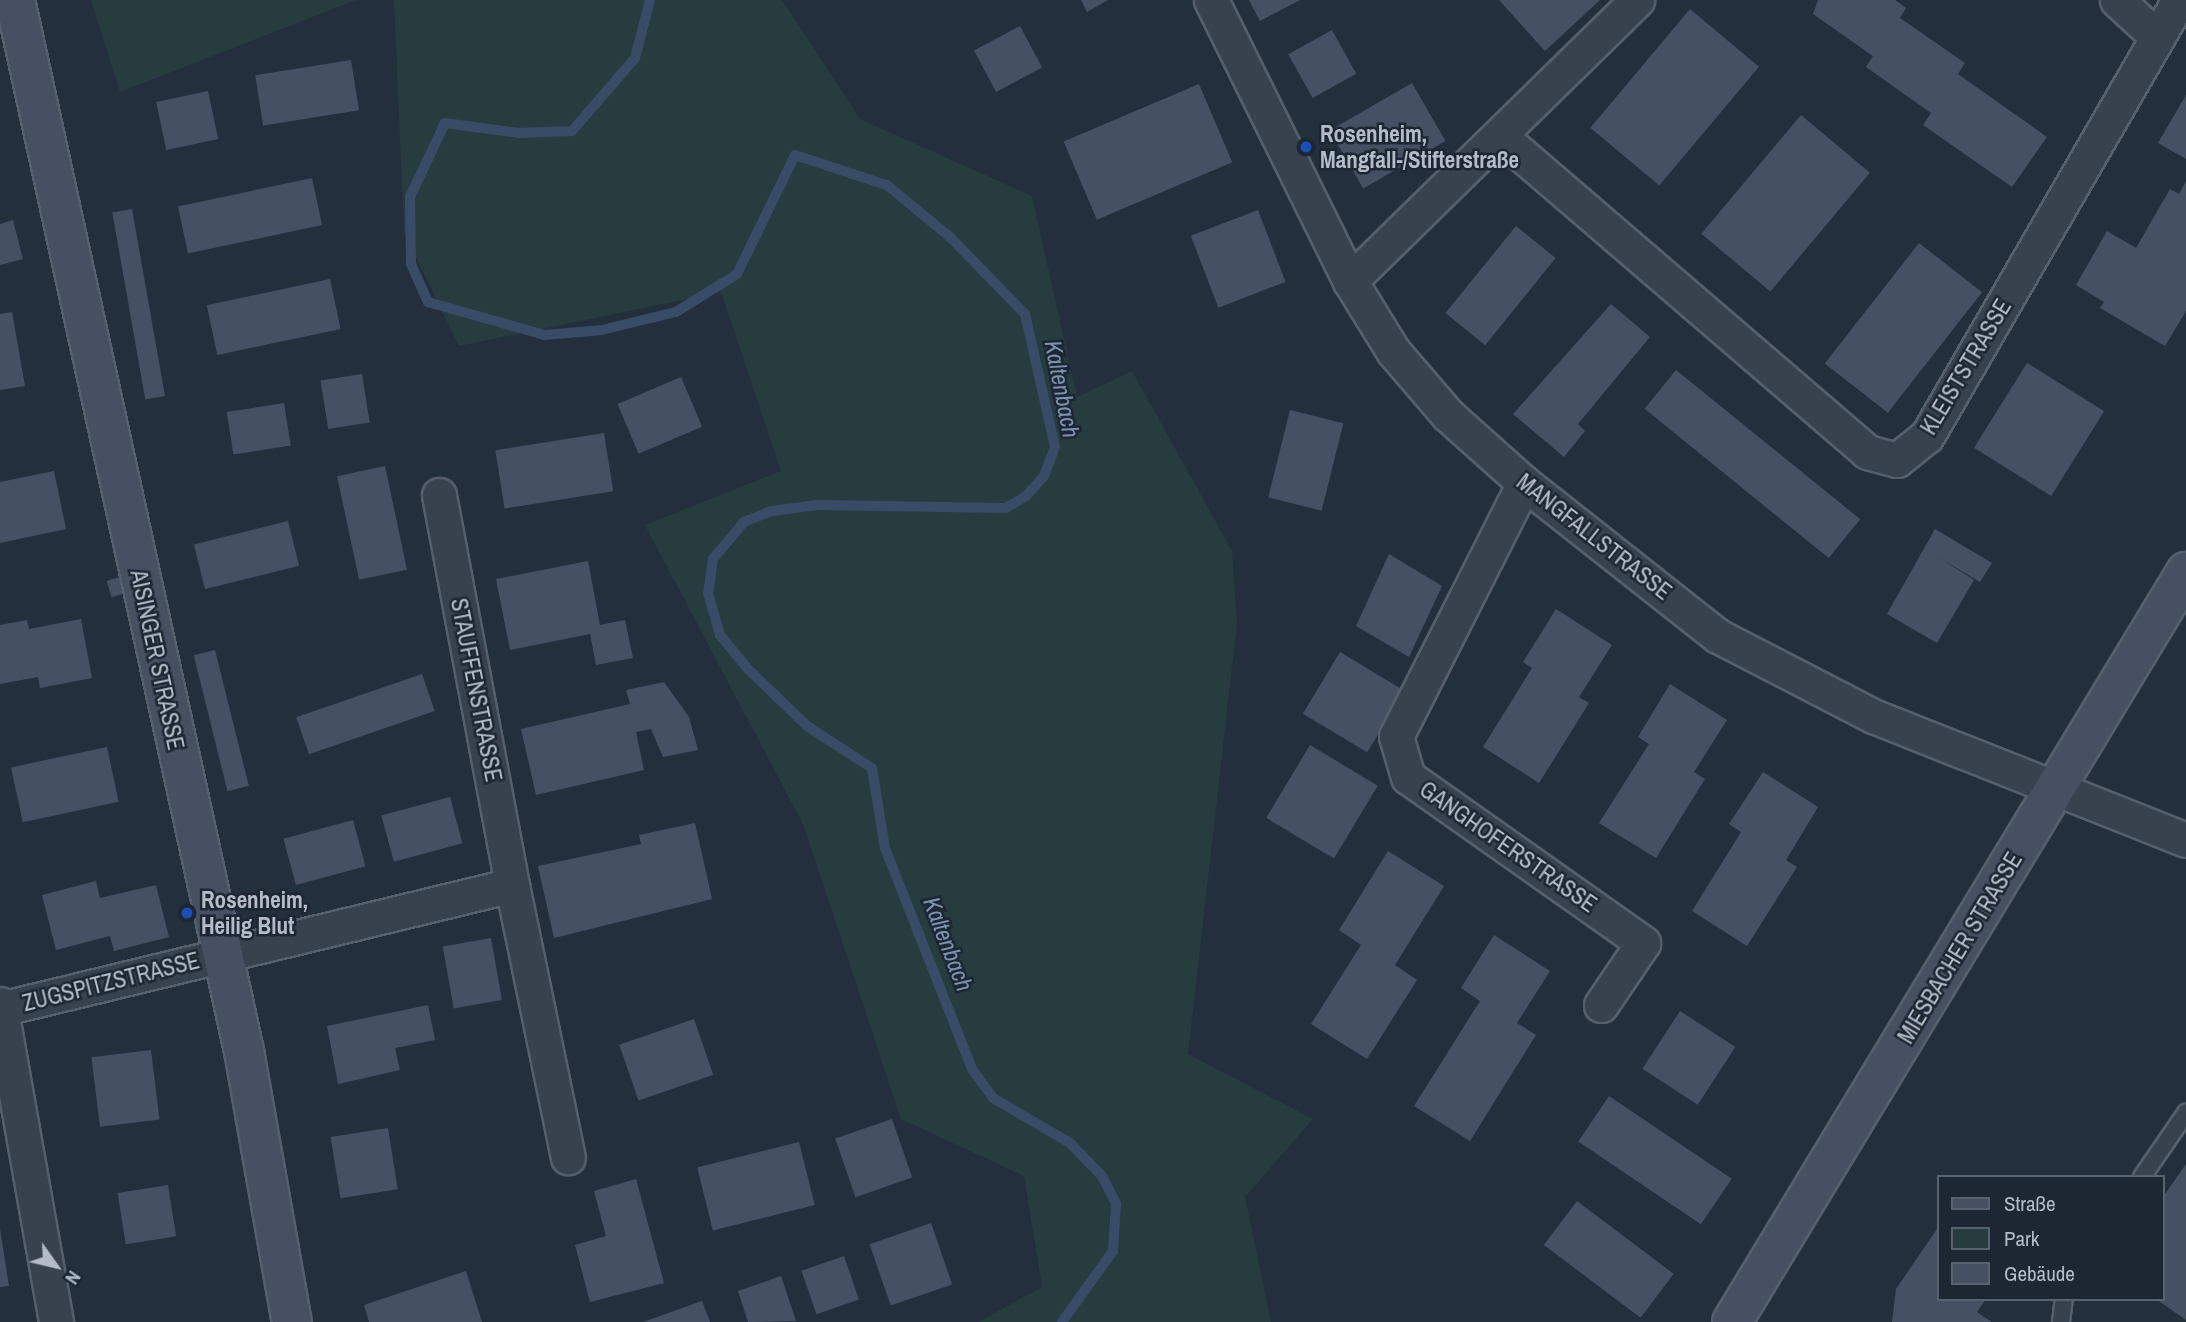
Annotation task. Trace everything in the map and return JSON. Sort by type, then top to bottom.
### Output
[{"type":"main road","name":"AISINGER STRASSE","points":[[15,0],[221,955],[292,1322]]},
{"type":"main road","name":"MIESBACHER STRASSE","points":[[1732,1322],[2186,572]]},
{"type":"street","name":"MANGFALLSTRASSE","points":[[1211,0],[1350,281],[1428,394],[1524,482],[1718,636],[1873,716],[2186,841]]},
{"type":"street","points":[[1350,281],[1637,0]]},
{"type":"street","points":[[2117,0],[2156,36]]},
{"type":"street","name":"KLEISTSTRASSE","points":[[1500,136],[1867,452],[1897,460],[1927,436],[2179,0]]},
{"type":"street","name":"GANGHOFERSTRASSE","points":[[1524,482],[1396,736],[1408,777],[1643,943],[1601,1005]]},
{"type":"street","name":"STAUFFENSTRASSE","points":[[439,495],[512,885],[568,1157]]},
{"type":"street","points":[[221,955],[512,885]]},
{"type":"street","name":"ZUGSPITZSTRASSE","points":[[0,1007],[221,955]]},
{"type":"street","points":[[0,1007],[56,1322]]},
{"type":"lane","points":[[2143,1175],[2186,1113]]},
{"type":"lane","points":[[2061,1322],[2064,1301]]},
{"type":"green space","points":[[91,0],[356,0],[120,92]]},
{"type":"green space","points":[[394,0],[782,0],[860,119],[1032,196],[1077,397],[1132,371],[1232,551],[1237,623],[1188,1054],[1313,1119],[1245,1197],[1271,1322],[978,1322],[1042,1287],[1024,1176],[901,1119],[804,826],[645,525],[781,471],[721,292],[459,346],[404,232]]},
{"type":"building","points":[[1081,0],[1108,0],[1087,12]]},
{"type":"building","points":[[1249,0],[1300,0],[1260,21]]},
{"type":"building","points":[[1499,0],[1600,0],[1545,51]]},
{"type":"building","points":[[1818,0],[1895,0],[1906,8],[1900,18],[1965,63],[1958,74],[2047,137],[2012,187],[1923,125],[1931,113],[1866,67],[1873,56],[1813,14]]},
{"type":"building","points":[[1690,9],[1759,67],[1659,186],[1590,128]]},
{"type":"building","points":[[1020,26],[1042,67],[996,92],[974,50]]},
{"type":"building","points":[[1332,30],[1356,74],[1313,98],[1288,54]]},
{"type":"building","points":[[351,60],[359,110],[263,126],[255,75]]},
{"type":"building","points":[[1412,83],[1446,141],[1363,189],[1330,130]]},
{"type":"building","points":[[1199,84],[1232,162],[1097,220],[1064,141]]},
{"type":"building","points":[[208,91],[218,139],[166,150],[156,102]]},
{"type":"building","points":[[2186,95],[2186,159],[2158,143]]},
{"type":"building","points":[[1801,115],[1870,173],[1770,292],[1701,234]]},
{"type":"building","points":[[312,178],[322,225],[188,253],[178,206]]},
{"type":"building","points":[[2186,181],[2186,311],[2165,346],[2100,308],[2104,302],[2076,285],[2107,231],[2136,248],[2170,189],[2179,194]]},
{"type":"building","points":[[132,209],[165,396],[145,400],[112,212]]},
{"type":"building","points":[[1258,210],[1286,282],[1218,308],[1191,236]]},
{"type":"building","points":[[13,220],[23,259],[0,265],[0,224]]},
{"type":"building","points":[[1516,226],[1556,258],[1485,345],[1446,313]]},
{"type":"building","points":[[1919,243],[1982,292],[1888,413],[1825,364]]},
{"type":"building","points":[[330,279],[341,329],[217,355],[207,305]]},
{"type":"building","points":[[1611,304],[1650,337],[1578,424],[1585,431],[1564,457],[1513,414]]},
{"type":"building","points":[[12,312],[25,386],[0,390],[0,314]]},
{"type":"building","points":[[2027,363],[2104,411],[2051,496],[1974,448]]},
{"type":"building","points":[[1676,370],[1860,519],[1829,558],[1645,409]]},
{"type":"building","points":[[362,374],[370,422],[328,429],[321,381]]},
{"type":"building","points":[[681,377],[702,427],[639,454],[617,404]]},
{"type":"building","points":[[284,403],[291,445],[233,455],[227,412]]},
{"type":"building","points":[[1290,410],[1343,423],[1322,511],[1268,497]]},
{"type":"building","points":[[604,433],[613,491],[505,508],[495,450]]},
{"type":"building","points":[[385,466],[407,570],[359,580],[337,476]]},
{"type":"building","points":[[54,471],[66,529],[0,543],[0,482]]},
{"type":"building","points":[[288,521],[299,566],[205,589],[194,544]]},
{"type":"building","points":[[1935,529],[1992,563],[1980,582],[1938,557],[1974,580],[1937,643],[1887,614]]},
{"type":"building","points":[[1389,554],[1442,586],[1409,657],[1356,626]]},
{"type":"building","points":[[588,561],[600,625],[625,620],[633,658],[596,665],[590,634],[510,650],[496,579]]},
{"type":"building","points":[[120,577],[125,593],[112,597],[107,581]]},
{"type":"building","points":[[1556,609],[1612,645],[1579,697],[1589,703],[1539,783],[1483,747],[1532,668],[1523,662]]},
{"type":"building","points":[[81,619],[92,678],[40,688],[38,677],[0,684],[0,625],[27,620],[29,629]]},
{"type":"building","points":[[215,650],[249,786],[228,791],[194,655]]},
{"type":"building","points":[[1340,652],[1404,691],[1367,752],[1303,714]]},
{"type":"building","points":[[422,674],[435,711],[309,754],[296,717]]},
{"type":"building","points":[[664,682],[689,717],[698,750],[663,757],[651,729],[636,732],[644,770],[536,795],[521,729],[630,704],[626,690]]},
{"type":"building","points":[[1670,684],[1727,720],[1694,772],[1705,779],[1656,858],[1599,823],[1649,744],[1638,737]]},
{"type":"building","points":[[1310,745],[1378,786],[1334,859],[1266,818]]},
{"type":"building","points":[[107,747],[119,802],[23,822],[11,767]]},
{"type":"building","points":[[1763,772],[1818,807],[1786,860],[1797,867],[1747,946],[1692,911],[1741,832],[1729,824]]},
{"type":"building","points":[[450,797],[462,843],[394,862],[381,815]]},
{"type":"building","points":[[353,820],[365,866],[296,885],[283,839]]},
{"type":"building","points":[[695,823],[712,899],[554,938],[538,866],[641,844],[639,835]]},
{"type":"building","points":[[1388,851],[1444,886],[1395,965],[1417,980],[1367,1059],[1311,1024],[1361,945],[1339,930]]},
{"type":"building","points":[[96,881],[100,898],[156,885],[169,937],[114,951],[110,936],[56,950],[42,895]]},
{"type":"building","points":[[1494,935],[1550,971],[1517,1023],[1536,1035],[1470,1141],[1414,1106],[1480,1001],[1461,988]]},
{"type":"building","points":[[491,938],[502,1000],[454,1009],[443,947]]},
{"type":"building","points":[[428,1005],[435,1040],[395,1048],[400,1070],[338,1084],[327,1026]]},
{"type":"building","points":[[1680,1011],[1735,1047],[1698,1105],[1642,1069]]},
{"type":"building","points":[[694,1019],[713,1075],[639,1101],[619,1045]]},
{"type":"building","points":[[151,1050],[160,1119],[100,1127],[91,1057]]},
{"type":"building","points":[[1609,1096],[1732,1179],[1701,1224],[1578,1142]]},
{"type":"building","points":[[892,1119],[912,1178],[855,1197],[835,1139]]},
{"type":"building","points":[[388,1128],[398,1189],[340,1198],[331,1137]]},
{"type":"building","points":[[799,1142],[815,1205],[713,1230],[697,1167]]},
{"type":"building","points":[[2186,1164],[2186,1320],[2159,1301],[2165,1301],[2165,1194]]},
{"type":"building","points":[[636,1179],[664,1283],[590,1302],[575,1245],[606,1236],[594,1191]]},
{"type":"building","points":[[168,1185],[176,1236],[126,1244],[118,1193]]},
{"type":"building","points":[[1577,1201],[1674,1274],[1641,1318],[1544,1245]]},
{"type":"building","points":[[931,1223],[952,1284],[891,1306],[870,1244]]},
{"type":"building","points":[[1938,1227],[1938,1301],[1985,1301],[1977,1312],[1992,1322],[1892,1322],[1896,1289]]},
{"type":"building","points":[[0,1229],[9,1286],[0,1287]]},
{"type":"building","points":[[844,1256],[859,1299],[816,1314],[801,1271]]},
{"type":"building","points":[[466,1271],[482,1322],[369,1322],[364,1305]]},
{"type":"building","points":[[781,1276],[796,1321],[748,1322],[738,1291]]},
{"type":"building","points":[[702,1301],[710,1322],[643,1322]]},
{"type":"waterway","name":"Kaltenbach","points":[[650,0],[635,58],[572,131],[519,133],[445,123],[410,197],[411,264],[428,302],[545,335],[602,330],[676,312],[737,274],[795,155],[887,185],[951,238],[1025,314],[1055,447],[1044,476],[1026,496],[1006,508],[817,505],[771,511],[744,522],[713,559],[708,593],[720,635],[748,669],[807,726],[872,768],[885,848],[972,1069],[993,1098],[1070,1143],[1102,1176],[1116,1204],[1113,1251],[1062,1322]]},
{"type":"place","name":"Rosenheim, Mangfall-/Stifterstraße","points":[[1306,147]]},
{"type":"place","name":"Rosenheim, Heilig Blut","points":[[187,913]]}]
